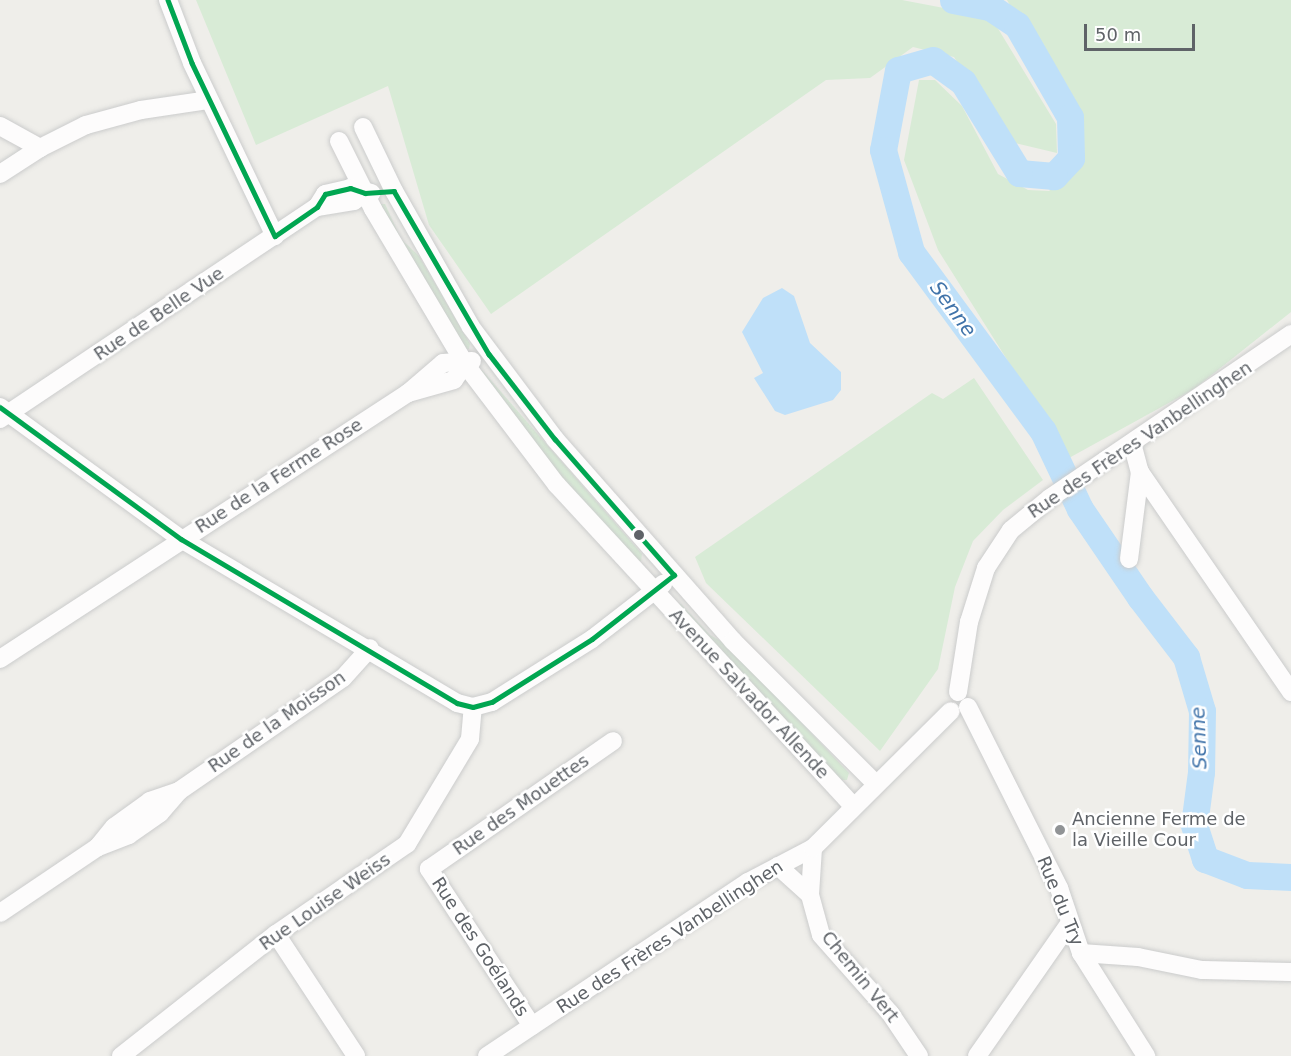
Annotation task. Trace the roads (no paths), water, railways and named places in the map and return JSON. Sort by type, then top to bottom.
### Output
[{"type":"street","points":[[168,0],[209,100],[274,236]]},
{"type":"street","points":[[0,174],[40,148],[86,125],[119,116],[209,100]]},
{"type":"street","points":[[0,126],[40,148]]},
{"type":"street","name":"Avenue Salvador Allende","points":[[363,127],[394,191],[489,354],[555,439],[733,641],[876,783]]},
{"type":"street","name":"Avenue Salvador Allende","points":[[339,141],[365,193],[465,364],[557,485],[853,806]]},
{"type":"street","name":"Rue de Belle Vue","points":[[3,414],[317,207],[354,201],[365,193],[394,191]]},
{"type":"street","name":"Rue des Frères Vanbellinghen","points":[[487,1056],[777,866],[813,848],[876,783],[960,709],[948,699],[958,692],[969,622],[986,568],[1011,530],[1050,498],[1291,334]]},
{"type":"street","name":"Rue de la Ferme Rose","points":[[0,659],[408,393],[443,363],[465,364],[489,354]]},
{"type":"street","points":[[3,414],[181,539],[370,648],[457,703],[473,708],[492,702],[592,639],[674,575]]},
{"type":"street","points":[[1132,443],[1140,472],[1291,692]]},
{"type":"street","name":"Rue des Frères Vanbellinghen","points":[[1128,559],[1140,472]]},
{"type":"street","name":"Rue de la Moisson","points":[[0,913],[98,847],[114,827],[150,801],[179,791],[343,678],[370,648]]},
{"type":"street","name":"Rue Louise Weiss","points":[[121,1056],[143,1049],[276,934],[407,844],[470,739],[473,708]]},
{"type":"street","name":"Rue du Try","points":[[960,709],[1059,888],[1068,924],[1081,953],[1146,1056]]},
{"type":"street","name":"Rue des Mouettes","points":[[429,869],[613,741]]},
{"type":"street","name":"Chemin Vert","points":[[813,848],[810,895],[821,935],[890,1012],[919,1056]]},
{"type":"street","points":[[777,866],[810,895]]},
{"type":"street","name":"Rue des Goélands","points":[[429,869],[532,1026]]},
{"type":"street","points":[[977,1056],[1068,924]]},
{"type":"street","points":[[276,934],[356,1056]]},
{"type":"street","points":[[1081,953],[1138,957],[1202,970],[1291,972]]},
{"type":"water","points":[[782,288],[794,296],[810,343],[841,372],[841,390],[833,400],[785,415],[775,411],[754,378],[763,373],[742,332],[763,298]]},
{"type":"waterway","name":"Senne","points":[[953,0],[990,7],[1017,25],[1070,117],[1071,158],[1054,176],[1019,173],[963,82],[933,60],[898,70],[883,150],[911,252],[1043,431],[1080,509],[1140,597],[1186,657],[1202,711],[1201,772],[1194,825],[1205,859],[1247,875],[1291,877]]},
{"type":"place","name":"Ancienne Ferme de la Vieille Cour","points":[[1060,830]]}]
